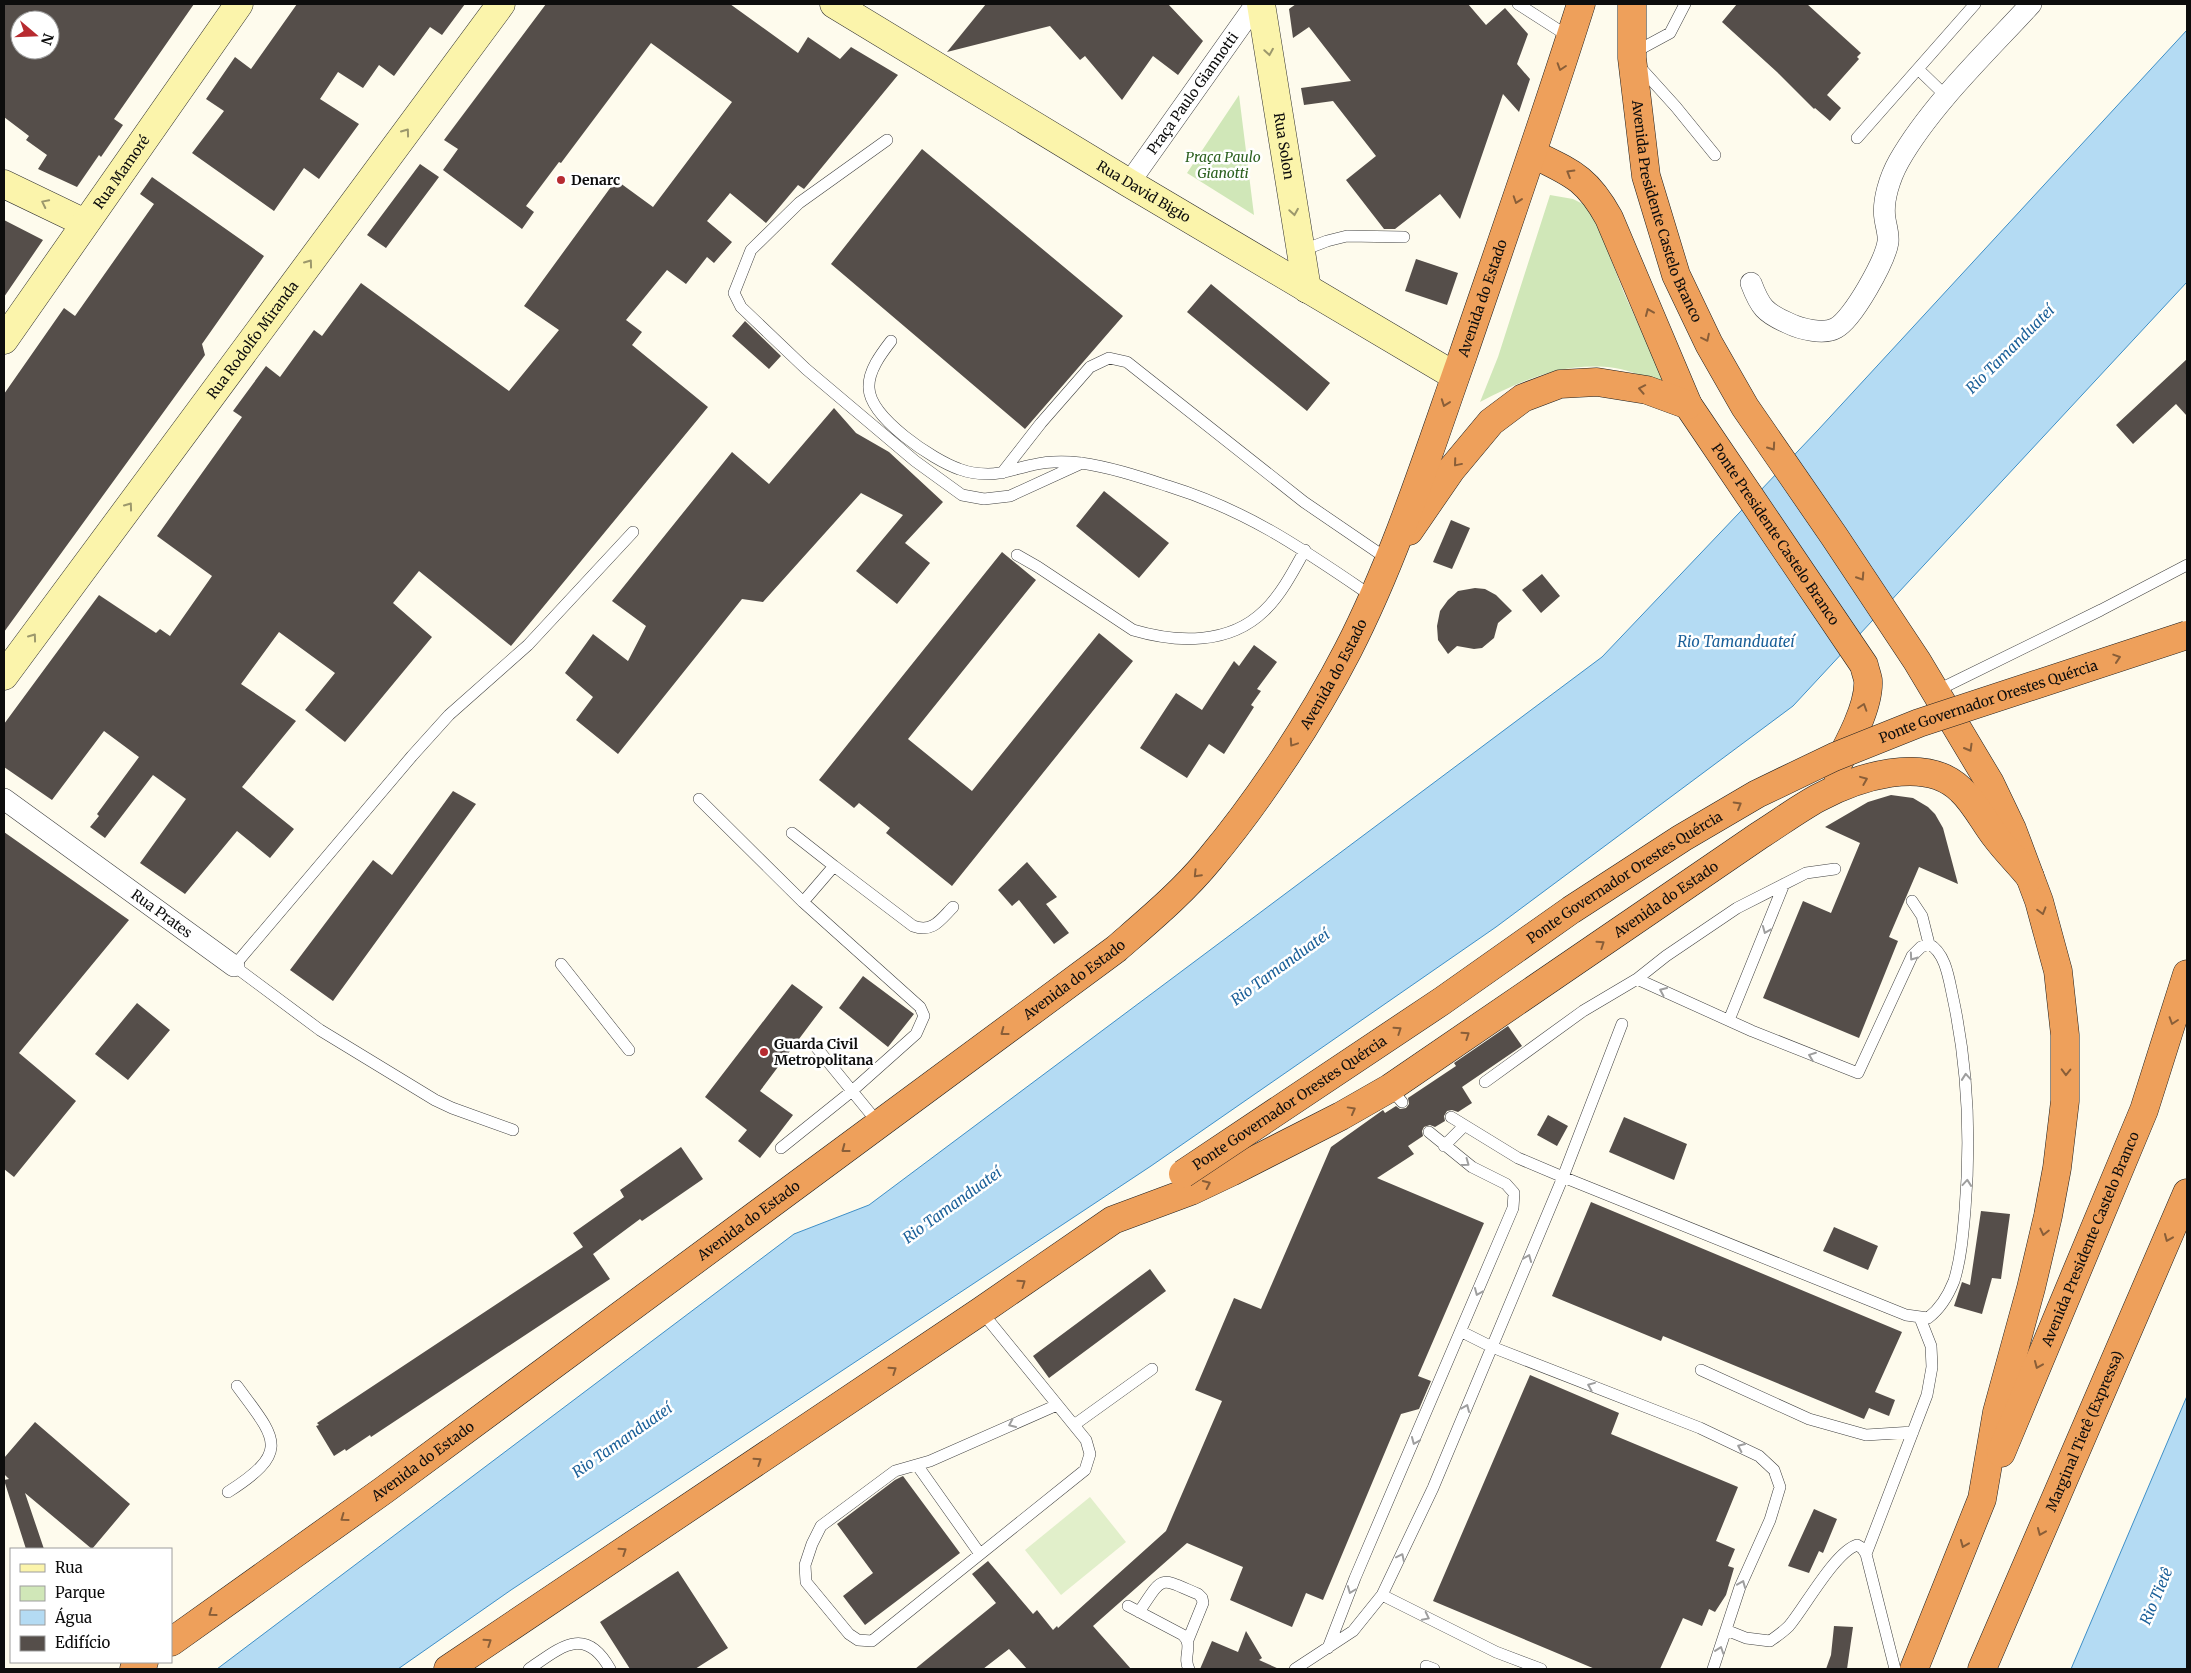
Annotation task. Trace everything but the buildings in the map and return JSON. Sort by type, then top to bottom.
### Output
[{"type":"highway","name":"Avenida do Estado","points":[[172,1641],[384,1490],[1116,949],[1168,904],[1202,869],[1246,813],[1303,728],[1348,651],[1373,597],[1455,376],[1533,154],[1582,4]]},
{"type":"highway","name":"Avenida Presidente Castelo Branco","points":[[1632,4],[1631,56],[1646,176],[1676,275],[1709,344],[1745,407],[1834,536],[1936,691]]},
{"type":"highway","points":[[1533,154],[1578,177],[1597,196],[1609,218],[1688,405]]},
{"type":"highway","points":[[1388,560],[1451,470],[1491,422],[1523,398],[1560,384],[1597,382],[1647,390],[1688,405]]},
{"type":"highway","name":"Ponte Presidente Castelo Branco","points":[[1688,405],[1864,665]]},
{"type":"highway","name":"Ponte Governador Orestes Quércia","points":[[1113,1220],[1442,1001],[1571,910],[1682,838],[1757,794],[1834,757],[1919,723],[2187,635]]},
{"type":"highway","name":"Avenida do Estado","points":[[1818,798],[1841,759],[1867,695],[1868,680],[1864,665]]},
{"type":"highway","points":[[1914,1669],[1982,1499],[1997,1412],[2031,1288],[2048,1216],[2057,1168],[2065,1101],[2065,1044],[2062,1000],[2051,941],[2012,829],[1990,783],[1936,691]]},
{"type":"highway","name":"Avenida do Estado","points":[[448,1669],[982,1311],[1113,1220],[1191,1191],[1341,1116],[1406,1086],[1760,835],[1818,798],[1877,775],[1908,771],[1936,775],[1962,790],[1996,838],[2030,877]]},
{"type":"highway","name":"Avenida Presidente Castelo Branco","points":[[1982,1499],[2144,1110],[2187,974]]},
{"type":"highway","name":"Marginal Tietê (Expressa)","points":[[1982,1669],[2187,1193]]},
{"type":"street","name":"Rua Rodolfo Miranda","points":[[4,676],[501,4]]},
{"type":"street","name":"Praça Paulo Giannotti","points":[[1129,183],[1256,4]]},
{"type":"street","name":"Rua Solon","points":[[1261,4],[1307,288]]},
{"type":"street","points":[[1751,284],[1758,303],[1771,315],[1792,325],[1820,331],[1836,329],[1852,312],[1884,257],[1889,240],[1884,217],[1889,183],[1898,162],[1913,139],[1947,97],[2031,4]]},
{"type":"street","name":"Rua David Bigio","points":[[839,5],[1129,183],[1455,376]]},
{"type":"street","name":"Rua Mamoré","points":[[4,340],[233,6]]},
{"type":"street","points":[[4,184],[85,223]]},
{"type":"street","name":"Rua Prates","points":[[4,799],[234,966]]},
{"type":"lane","points":[[1518,4],[1571,38]]},
{"type":"lane","points":[[1685,4],[1670,32],[1631,56],[1715,155]]},
{"type":"lane","points":[[1857,138],[1975,4]]},
{"type":"lane","points":[[1918,69],[1947,97]]},
{"type":"lane","points":[[887,140],[799,203],[750,250],[734,292],[741,307],[806,369],[915,461],[962,495],[984,499],[1010,496],[1082,463]]},
{"type":"lane","points":[[1301,252],[1347,236],[1404,237]]},
{"type":"lane","points":[[891,341],[873,368],[869,388],[874,403],[890,424],[923,450],[959,469],[987,474],[1002,473],[1053,461],[1082,463],[1169,486],[1218,502],[1255,520],[1305,550],[1373,597]]},
{"type":"lane","points":[[1002,473],[1041,423],[1090,367],[1108,358],[1127,362],[1304,502],[1388,560]]},
{"type":"lane","points":[[234,966],[449,715],[528,645],[633,532]]},
{"type":"lane","points":[[1017,555],[1133,630],[1149,635],[1193,640],[1220,636],[1238,630],[1255,620],[1266,610],[1292,574],[1305,550]]},
{"type":"lane","points":[[1936,691],[2101,610],[2187,565]]},
{"type":"lane","points":[[699,799],[803,902],[920,1007],[924,1016],[916,1034],[852,1091],[782,1148]]},
{"type":"lane","points":[[792,833],[913,926],[923,929],[933,926],[953,907]]},
{"type":"lane","points":[[803,902],[834,866]]},
{"type":"lane","points":[[1485,1082],[1583,1011],[1637,979],[1666,956],[1737,908],[1806,874],[1836,869]]},
{"type":"lane","points":[[1730,1020],[1784,884]]},
{"type":"lane","points":[[1451,1117],[1518,1158],[1563,1177],[1906,1315],[1928,1318],[1943,1303],[1953,1282],[1963,1232],[1968,1173],[1968,1126],[1963,1054],[1948,978],[1941,955],[1936,948],[1929,944],[1922,916],[1912,901]]},
{"type":"lane","points":[[1637,979],[1803,1052],[1858,1073],[1912,956],[1921,947],[1929,944]]},
{"type":"lane","points":[[561,964],[629,1050]]},
{"type":"lane","name":"Rua Prates","points":[[234,966],[320,1030],[435,1100],[513,1130]]},
{"type":"lane","points":[[1295,1669],[1352,1631],[1382,1595],[1433,1488],[1563,1177],[1622,1024]]},
{"type":"lane","points":[[816,1046],[879,1124]]},
{"type":"lane","points":[[1444,1146],[1464,1126]]},
{"type":"lane","points":[[1328,1648],[1355,1578],[1462,1332],[1513,1208],[1514,1193],[1506,1184],[1472,1167],[1429,1132]]},
{"type":"lane","points":[[982,1311],[1086,1440],[1090,1454],[1085,1470],[872,1641],[858,1640],[849,1634],[806,1582],[805,1565],[821,1526],[895,1471],[916,1465],[1057,1405]]},
{"type":"lane","points":[[1866,1554],[1927,1395],[1932,1367],[1930,1346],[1920,1318]]},
{"type":"lane","points":[[1462,1332],[1492,1347],[1700,1428],[1759,1456],[1774,1470],[1780,1487],[1770,1520],[1740,1587],[1713,1669]]},
{"type":"lane","points":[[1074,1425],[1152,1369]]},
{"type":"lane","points":[[1701,1370],[1810,1419],[1847,1430],[1866,1435],[1913,1432]]},
{"type":"lane","points":[[228,1492],[255,1473],[270,1456],[272,1448],[272,1441],[264,1423],[237,1386]]},
{"type":"lane","points":[[916,1465],[980,1554]]},
{"type":"lane","points":[[1726,1630],[1746,1638],[1770,1641],[1788,1626],[1850,1547],[1858,1545],[1866,1554],[1895,1669]]},
{"type":"lane","points":[[1139,1612],[1157,1585],[1162,1582],[1168,1582],[1198,1594],[1202,1598],[1203,1603],[1188,1640],[1189,1645],[1185,1661],[1189,1669]]},
{"type":"lane","points":[[1382,1595],[1496,1652],[1541,1669]]},
{"type":"lane","points":[[1128,1606],[1184,1635],[1188,1640]]},
{"type":"lane","points":[[529,1669],[557,1650],[574,1643],[589,1645],[604,1659],[610,1669]]},
{"type":"green space","name":"Praça Paulo Gianotti","points":[[1239,95],[1254,215],[1187,173]]},
{"type":"green space","points":[[1550,195],[1573,199],[1591,208],[1624,293],[1666,385],[1615,368],[1578,367],[1545,374],[1528,380],[1480,402],[1498,357]]},
{"type":"green space","points":[[1090,1497],[1126,1542],[1061,1595],[1025,1550]]},
{"type":"water","name":"Rio Tamanduateí","points":[[2187,30],[2187,282],[1793,706],[1496,927],[1151,1166],[511,1590],[398,1669],[217,1669],[794,1234],[869,1205],[1602,657],[1818,430]]},
{"type":"water","name":"Rio Tietê","points":[[2187,1396],[2187,1669],[2071,1669]]},
{"type":"place","name":"Denarc","points":[[561,180]]},
{"type":"place","name":"Guarda Civil Metropolitana","points":[[764,1052]]}]
